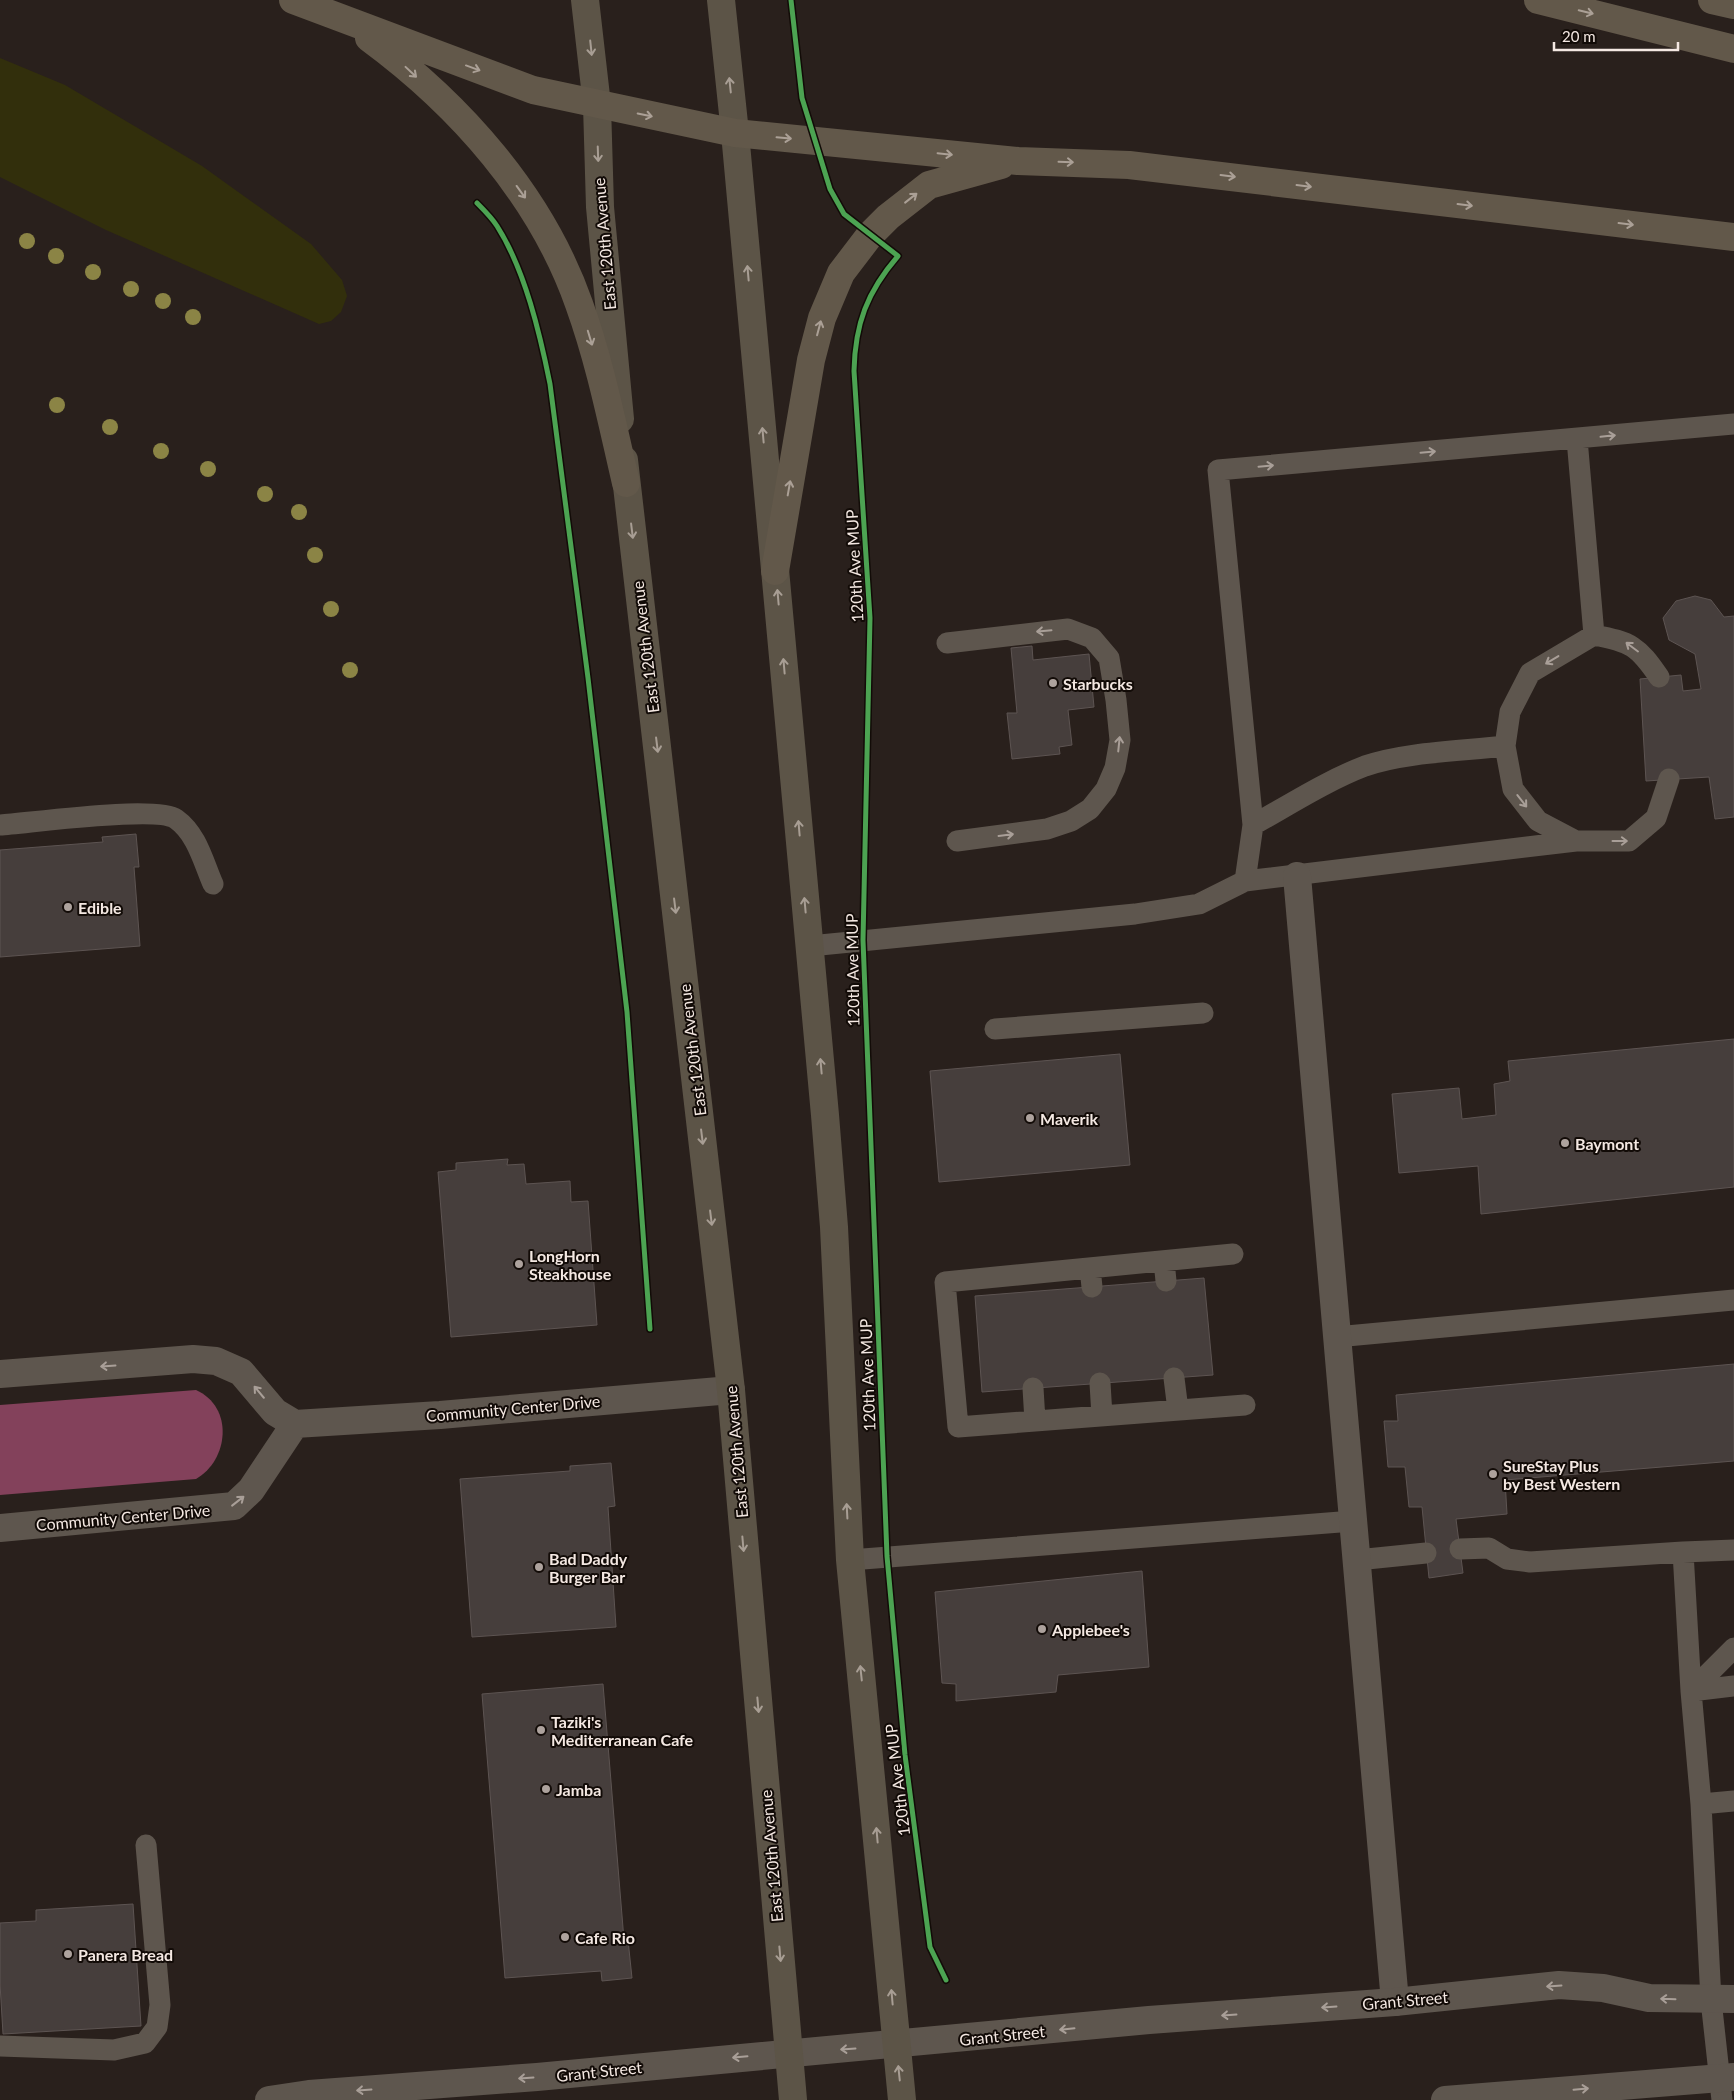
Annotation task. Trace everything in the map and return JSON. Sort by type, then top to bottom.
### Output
[{"type":"highway","points":[[293,0],[533,90],[735,133],[1018,161],[1129,165],[1734,237]]},
{"type":"highway","points":[[1538,0],[1734,49]]},
{"type":"highway","points":[[1712,0],[1734,5]]},
{"type":"highway","points":[[345,21],[404,66],[464,123],[507,172],[540,219],[567,272],[579,303],[592,344],[626,483]]},
{"type":"highway","points":[[776,571],[811,360],[822,318],[841,273],[870,235],[900,207],[929,185],[1018,161]]},
{"type":"main road","name":"East 120th Avenue","points":[[585,0],[597,105],[600,207],[626,483],[731,1390],[793,2100]]},
{"type":"main road","points":[[721,5],[735,133],[810,946],[834,1227],[850,1560],[902,2100]]},
{"type":"street","points":[[1297,876],[1395,2002]]},
{"type":"street","points":[[0,1374],[193,1359],[216,1361],[241,1372],[275,1412],[295,1424]]},
{"type":"street","name":"Community Center Drive","points":[[0,1528],[234,1506],[251,1490],[295,1424],[440,1415],[731,1390]]},
{"type":"street","name":"Grant Street","points":[[269,2100],[309,2094],[537,2077],[1149,2020],[1395,2002],[1559,1986],[1603,1988],[1649,1998],[1722,2000]]},
{"type":"street","points":[[1445,2100],[1725,2085]]},
{"type":"lane","points":[[1245,881],[1253,825],[1218,470],[1734,424]]},
{"type":"lane","points":[[1577,439],[1594,636]]},
{"type":"lane","points":[[947,643],[1068,629],[1092,638],[1109,658],[1120,740],[1115,768],[1106,789],[1090,809],[1071,821],[1047,829],[957,841]]},
{"type":"lane","points":[[1576,841],[1538,822],[1513,789],[1505,746],[1510,712],[1530,674],[1594,636],[1623,640],[1645,657],[1659,677]]},
{"type":"lane","points":[[1253,825],[1331,782],[1366,766],[1410,757],[1505,746]]},
{"type":"lane","points":[[810,946],[1135,914],[1199,904],[1245,881],[1576,841],[1629,841],[1656,818],[1669,779]]},
{"type":"lane","points":[[0,825],[132,814],[174,817],[187,828],[196,840],[212,884]]},
{"type":"lane","points":[[995,1029],[1202,1013]]},
{"type":"lane","points":[[1233,1254],[1165,1271],[1025,1283],[945,1282],[958,1427],[1245,1405]]},
{"type":"lane","points":[[1336,1337],[1734,1300]]},
{"type":"lane","points":[[1174,1378],[1178,1410]]},
{"type":"lane","points":[[1100,1383],[1102,1416]]},
{"type":"lane","points":[[1033,1388],[1035,1421]]},
{"type":"lane","points":[[850,1560],[1352,1521]]},
{"type":"lane","points":[[1460,1549],[1489,1548],[1507,1559],[1530,1562],[1734,1550]]},
{"type":"lane","points":[[1357,1560],[1426,1552]]},
{"type":"lane","points":[[1683,1552],[1691,1691],[1722,2000],[1725,2085]]},
{"type":"lane","points":[[1691,1691],[1734,1648]]},
{"type":"lane","points":[[1691,1691],[1734,1686]]},
{"type":"lane","points":[[1701,1804],[1734,1801]]},
{"type":"lane","points":[[0,2046],[114,2050],[145,2043],[157,2027],[160,2005],[146,1845]]},
{"type":"shaded area","points":[[0,58],[65,85],[202,166],[311,244],[342,280],[347,296],[341,312],[331,321],[319,324],[106,230],[0,177]]},
{"type":"shaded area","points":[[196,1390],[208,1398],[217,1408],[223,1434],[221,1447],[215,1459],[207,1470],[196,1479],[0,1495],[0,1405]]},
{"type":"building","points":[[1695,596],[1711,600],[1724,617],[1734,616],[1734,817],[1715,819],[1709,777],[1646,781],[1640,679],[1681,675],[1683,691],[1701,689],[1695,654],[1669,640],[1663,618],[1676,601]]},
{"type":"building","name":"Starbucks","points":[[1032,646],[1033,660],[1089,654],[1094,707],[1068,710],[1072,745],[1059,747],[1060,754],[1012,759],[1007,713],[1017,713],[1011,648]]},
{"type":"building","name":"Edible","points":[[136,834],[139,867],[134,867],[140,946],[0,957],[0,850],[103,842],[102,837]]},
{"type":"building","name":"Baymont","points":[[1734,1039],[1734,1187],[1481,1214],[1478,1166],[1399,1173],[1392,1094],[1459,1088],[1462,1119],[1496,1115],[1494,1084],[1510,1081],[1508,1061]]},
{"type":"building","name":"Maverik","points":[[1120,1054],[1130,1165],[939,1182],[930,1071]]},
{"type":"building","name":"LongHorn Steakhouse","points":[[508,1159],[507,1165],[524,1164],[526,1184],[570,1181],[571,1202],[588,1201],[597,1325],[451,1337],[438,1172],[456,1170],[456,1163]]},
{"type":"building","points":[[1204,1278],[1213,1375],[982,1392],[975,1296]]},
{"type":"building","name":"SureStay Plus by Best Western","points":[[1734,1364],[1734,1461],[1505,1480],[1507,1514],[1456,1519],[1463,1573],[1429,1578],[1422,1507],[1409,1507],[1405,1467],[1388,1467],[1384,1421],[1398,1421],[1396,1395]]},
{"type":"building","name":"Bad Daddy Burger Bar","points":[[611,1463],[615,1506],[608,1507],[616,1627],[472,1637],[460,1479],[570,1471],[570,1466]]},
{"type":"building","name":"Applebee's","points":[[1142,1571],[1149,1667],[1058,1675],[1056,1692],[956,1701],[956,1684],[942,1683],[935,1592]]},
{"type":"building","points":[[603,1684],[624,1940],[628,1940],[632,1978],[602,1981],[601,1971],[505,1978],[482,1694]]},
{"type":"building","name":"Panera Bread","points":[[133,1904],[141,2026],[3,2034],[0,1984],[0,1923],[36,1921],[36,1910]]},
{"type":"cycle path","name":"120th Ave MUP","points":[[791,0],[802,98],[830,189],[844,214],[898,256],[878,283],[865,309],[857,338],[854,371],[870,618],[863,940],[887,1556],[905,1755],[930,1947],[946,1980]]},
{"type":"cycle path","points":[[477,203],[497,226],[516,262],[536,324],[550,384],[588,678],[627,1012],[650,1329]]},
{"type":"place","name":"Starbucks","points":[[1053,683]]},
{"type":"place","name":"Edible","points":[[68,907]]},
{"type":"place","name":"Maverik","points":[[1030,1118]]},
{"type":"place","name":"Baymont","points":[[1565,1143]]},
{"type":"place","name":"LongHorn Steakhouse","points":[[519,1264]]},
{"type":"place","name":"SureStay Plus by Best Western","points":[[1493,1474]]},
{"type":"place","name":"Bad Daddy Burger Bar","points":[[539,1567]]},
{"type":"place","name":"Applebee's","points":[[1042,1629]]},
{"type":"place","name":"Taziki's Mediterranean Cafe","points":[[541,1730]]},
{"type":"place","name":"Jamba","points":[[546,1789]]},
{"type":"place","name":"Cafe Rio","points":[[565,1937]]},
{"type":"place","name":"Panera Bread","points":[[68,1954]]}]
